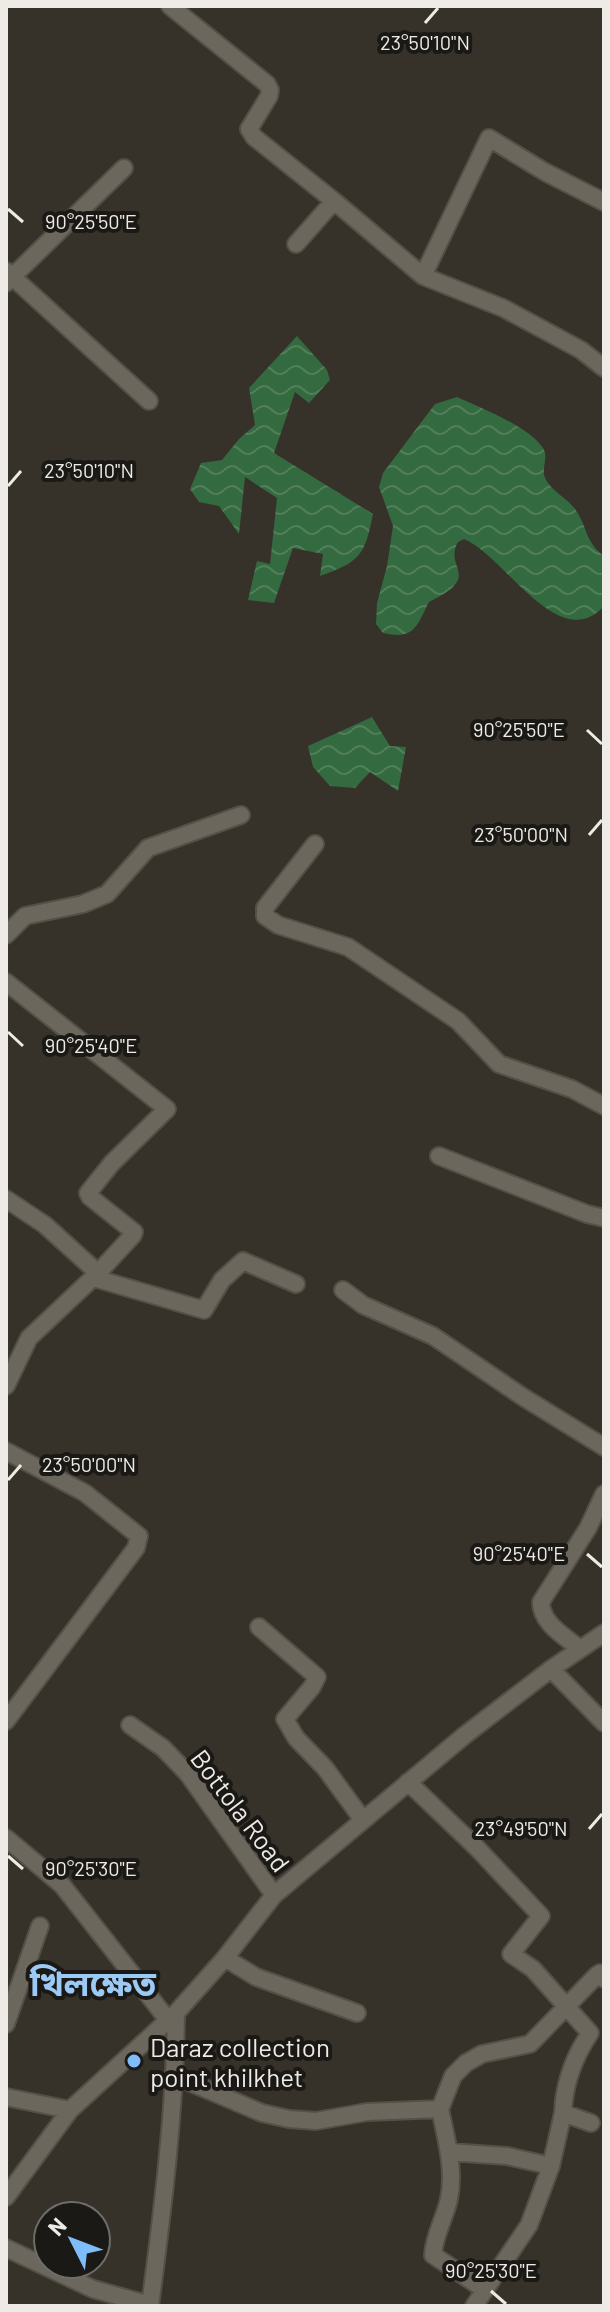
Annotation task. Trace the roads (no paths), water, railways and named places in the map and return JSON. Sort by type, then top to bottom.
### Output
[{"type":"street","points":[[170,6],[267,84],[269,96],[249,129],[254,137],[423,276],[503,308],[581,350],[604,368]]},
{"type":"street","points":[[423,276],[489,138],[545,172],[604,202]]},
{"type":"street","points":[[124,168],[8,277],[149,401]]},
{"type":"street","points":[[296,244],[334,201]]},
{"type":"street","points":[[6,935],[25,916],[83,904],[107,894],[148,848],[241,815]]},
{"type":"street","points":[[315,844],[265,908],[265,916],[278,925],[348,947],[458,1021],[499,1064],[572,1089],[604,1106]]},
{"type":"street","points":[[6,982],[167,1109],[112,1163],[88,1193],[134,1232],[96,1276],[29,1338],[6,1386]]},
{"type":"street","points":[[439,1156],[604,1218]]},
{"type":"street","points":[[6,1199],[45,1225],[96,1276],[204,1310],[222,1280],[243,1261],[296,1284]]},
{"type":"street","points":[[343,1290],[363,1305],[433,1336],[604,1447]]},
{"type":"street","points":[[6,1451],[85,1493],[139,1536],[136,1548],[6,1721]]},
{"type":"street","points":[[579,1648],[546,1620],[541,1611],[541,1602],[588,1528],[604,1494]]},
{"type":"street","points":[[259,1627],[317,1677],[285,1719],[296,1738],[325,1768],[363,1820]]},
{"type":"street","points":[[6,2197],[70,2110],[172,2017],[225,1958],[274,1895],[408,1782],[551,1669],[604,1633]]},
{"type":"street","points":[[551,1669],[604,1723]]},
{"type":"street","name":"Bottola Road","points":[[130,1725],[163,1748],[188,1774],[274,1895]]},
{"type":"street","points":[[408,1782],[477,1848],[541,1916],[511,1954],[533,1969],[590,2033],[580,2049],[564,2092],[563,2113],[551,2166],[529,2225],[474,2306]]},
{"type":"street","points":[[6,1838],[62,1885],[172,2017],[175,2076],[167,2175],[150,2306],[93,2289],[6,2248]]},
{"type":"street","points":[[6,2024],[40,1926]]},
{"type":"street","points":[[225,1958],[256,1977],[357,2013]]},
{"type":"street","points":[[485,2290],[433,2255],[434,2242],[449,2198],[449,2152],[440,2109],[453,2076],[466,2063],[482,2054],[530,2044],[597,1975],[600,1973],[604,1979]]},
{"type":"street","points":[[175,2076],[262,2113],[289,2119],[316,2121],[367,2112],[440,2109]]},
{"type":"street","points":[[6,2098],[70,2110]]},
{"type":"street","points":[[563,2113],[591,2123]]},
{"type":"street","points":[[449,2152],[507,2156],[551,2166]]},
{"type":"water","points":[[297,336],[327,370],[330,380],[309,403],[295,392],[274,453],[373,514],[363,548],[352,561],[320,576],[323,554],[293,548],[274,603],[248,600],[257,561],[270,564],[277,498],[245,477],[239,534],[219,506],[199,502],[190,489],[201,463],[222,460],[255,425],[249,388]]},
{"type":"water","points":[[457,397],[516,425],[543,448],[545,478],[575,509],[589,539],[604,556],[604,606],[587,618],[569,619],[550,611],[480,549],[464,539],[458,542],[455,551],[458,578],[455,585],[429,602],[413,630],[394,635],[383,633],[376,624],[377,603],[393,526],[379,487],[383,473],[435,404]]},
{"type":"water","points":[[372,717],[390,746],[406,747],[398,791],[370,772],[355,788],[330,786],[313,767],[308,746]]},
{"type":"place","name":"Daraz collection point khilkhet","points":[[134,2061]]},
{"type":"district","name":"খিলক্ষেত","points":[[93,1982]]}]
